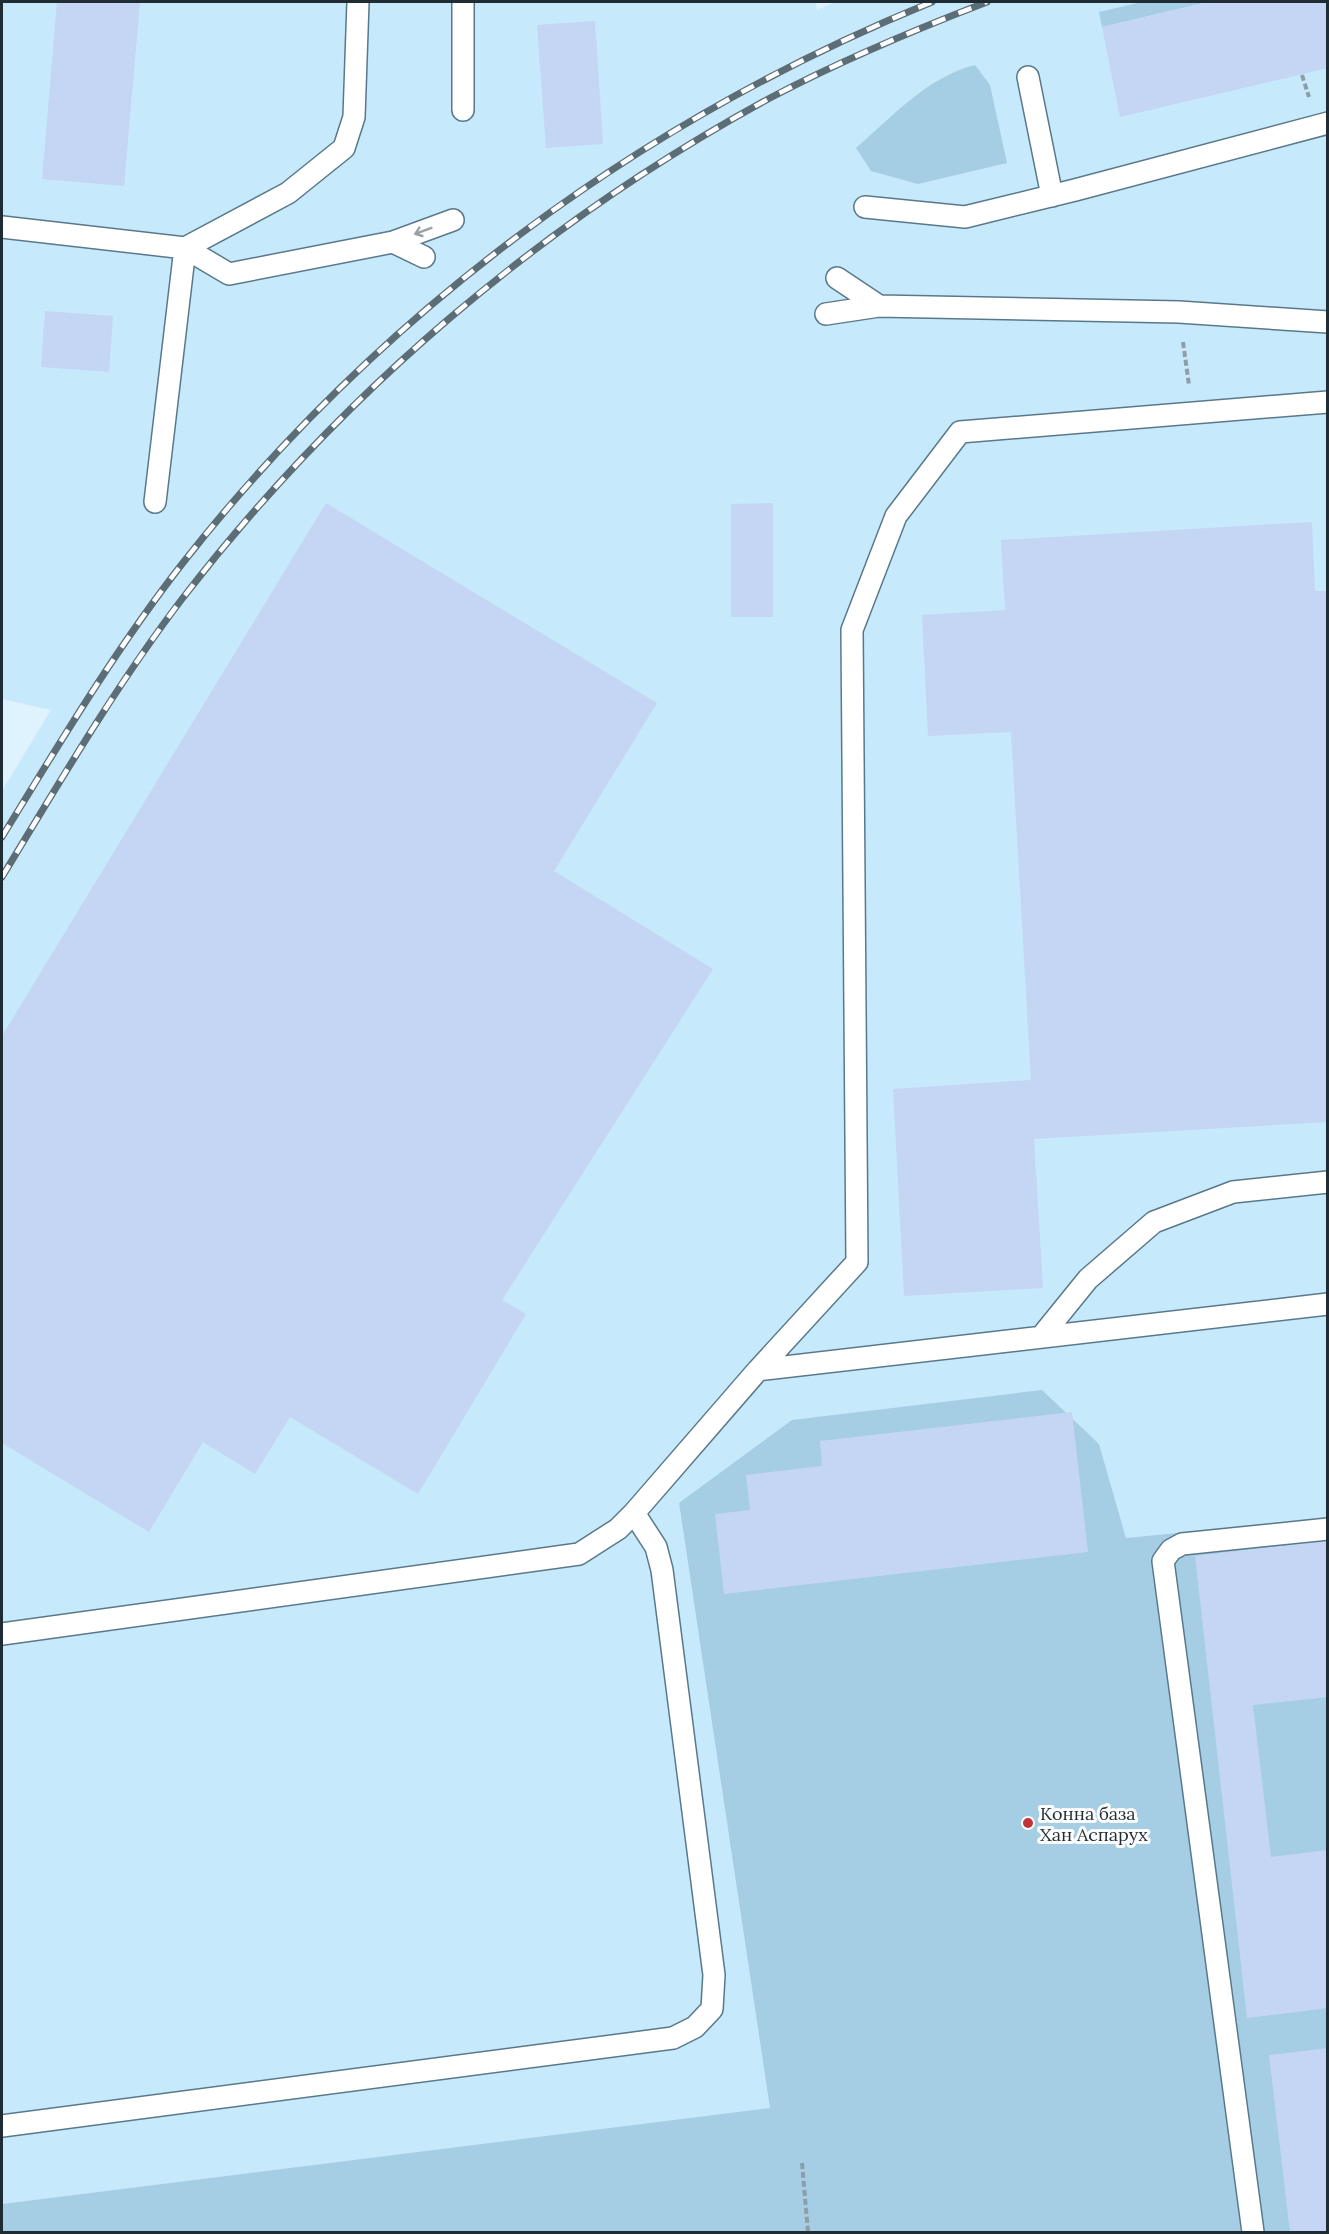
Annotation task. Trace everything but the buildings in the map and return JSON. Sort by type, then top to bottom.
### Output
[{"type":"lane","points":[[185,248],[288,193],[344,148],[354,117],[358,2]]},
{"type":"lane","points":[[463,2],[463,110]]},
{"type":"lane","points":[[1028,77],[1052,196]]},
{"type":"lane","points":[[865,207],[965,217],[1328,123]]},
{"type":"lane","points":[[2,227],[185,248],[229,274],[393,242],[453,220]]},
{"type":"lane","points":[[393,242],[424,257]]},
{"type":"lane","points":[[155,502],[185,248]]},
{"type":"lane","points":[[837,278],[879,306]]},
{"type":"lane","points":[[826,314],[879,306],[1179,312],[1328,322]]},
{"type":"lane","points":[[2,1634],[579,1554],[618,1529],[857,1262],[852,630],[896,516],[960,432],[1328,402]]},
{"type":"lane","points":[[1041,1337],[1088,1279],[1154,1222],[1233,1192],[1328,1182]]},
{"type":"lane","points":[[758,1370],[1328,1304]]},
{"type":"lane","points":[[2,2127],[673,2038],[695,2027],[712,2009],[714,1975],[662,1570],[656,1547],[634,1513]]},
{"type":"lane","points":[[1253,2232],[1163,1561],[1171,1550],[1182,1544],[1328,1528]]},
{"type":"path","points":[[1302,75],[1309,99]]},
{"type":"path","points":[[1179,312],[1193,413]]},
{"type":"path","points":[[802,2163],[808,2232]]},
{"type":"shaded area","points":[[2,2],[816,2],[817,10],[835,2],[1327,2],[1327,1518],[1126,1538],[1099,1444],[679,1503],[771,2109],[2,2204],[2,791],[51,710],[2,699]]},
{"type":"shaded area","points":[[1142,2],[1208,2],[1102,27],[1099,12]]},
{"type":"shaded area","points":[[975,65],[990,85],[1007,163],[918,184],[871,171],[856,148],[926,88]]},
{"type":"shaded area","name":"Конна база Хан Аспарух","points":[[1042,1390],[1099,1444],[1126,1538],[1327,1518],[1327,2232],[2,2232],[2,2204],[770,2108],[679,1503],[792,1420]]},
{"type":"railway","points":[[2,837],[66,732],[134,630],[182,564],[258,473],[340,388],[428,308],[520,234],[617,166],[719,105],[824,50],[932,2]]},
{"type":"railway","points":[[2,877],[111,701],[182,599],[244,523],[309,451],[378,383],[450,318],[526,257],[604,200],[686,147],[770,98],[823,71],[987,2]]},
{"type":"place","name":"Конна база Хан Аспарух","points":[[1028,1823]]}]
